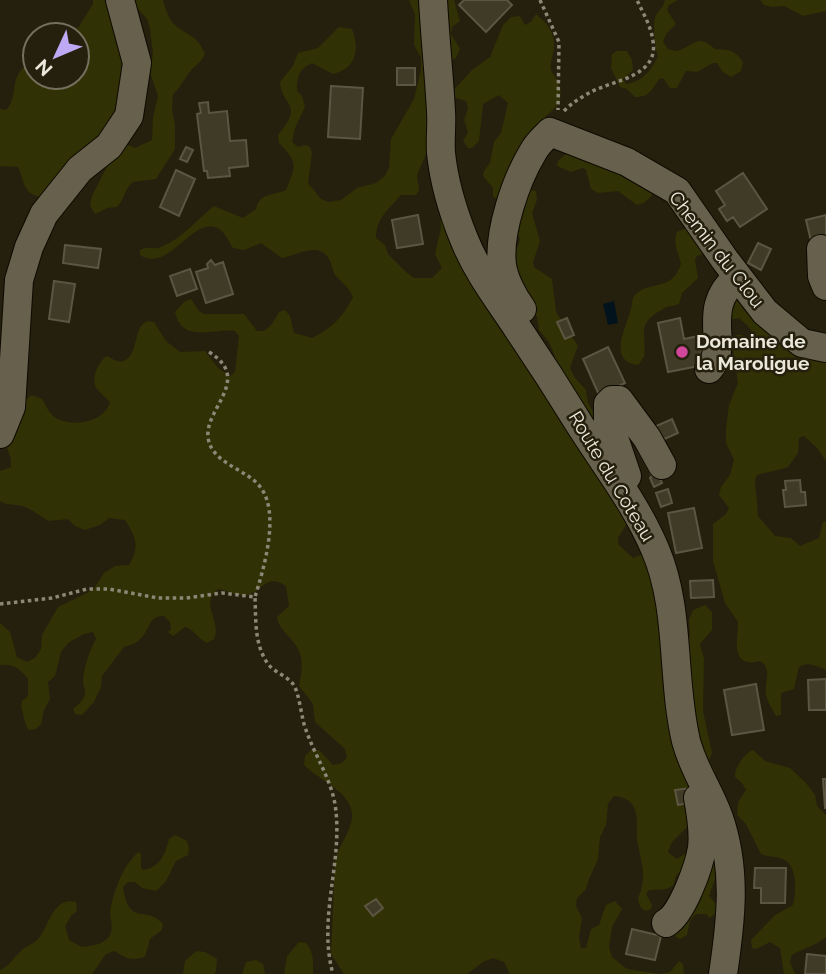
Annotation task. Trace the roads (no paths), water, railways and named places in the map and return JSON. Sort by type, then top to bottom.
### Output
[{"type":"street","points":[[0,434],[11,407],[19,280],[29,247],[44,214],[80,169],[109,146],[129,116],[137,63],[120,0]]},
{"type":"street","name":"Route du Coteau","points":[[433,0],[441,153],[455,214],[476,266],[627,494],[645,526],[665,575],[671,603],[686,739],[698,778],[724,833],[731,876],[729,947],[723,974]]},
{"type":"street","name":"Chemin du Clou","points":[[530,346],[535,327],[515,300],[502,266],[504,234],[521,176],[534,149],[550,132],[627,162],[677,191],[765,312],[802,343],[826,348]]},
{"type":"street","points":[[821,249],[822,276],[826,286]]},
{"type":"street","points":[[709,369],[715,362],[718,305],[731,282],[737,277]]},
{"type":"street","points":[[627,494],[630,492],[628,480],[608,420],[608,404],[612,400],[620,400],[630,412],[662,465]]},
{"type":"street","points":[[666,923],[676,915],[699,861],[702,836],[698,798],[706,792]]},
{"type":"water","points":[[614,301],[618,323],[608,325],[603,304]]},
{"type":"place","name":"Domaine de la Maroligue","points":[[682,352]]}]
